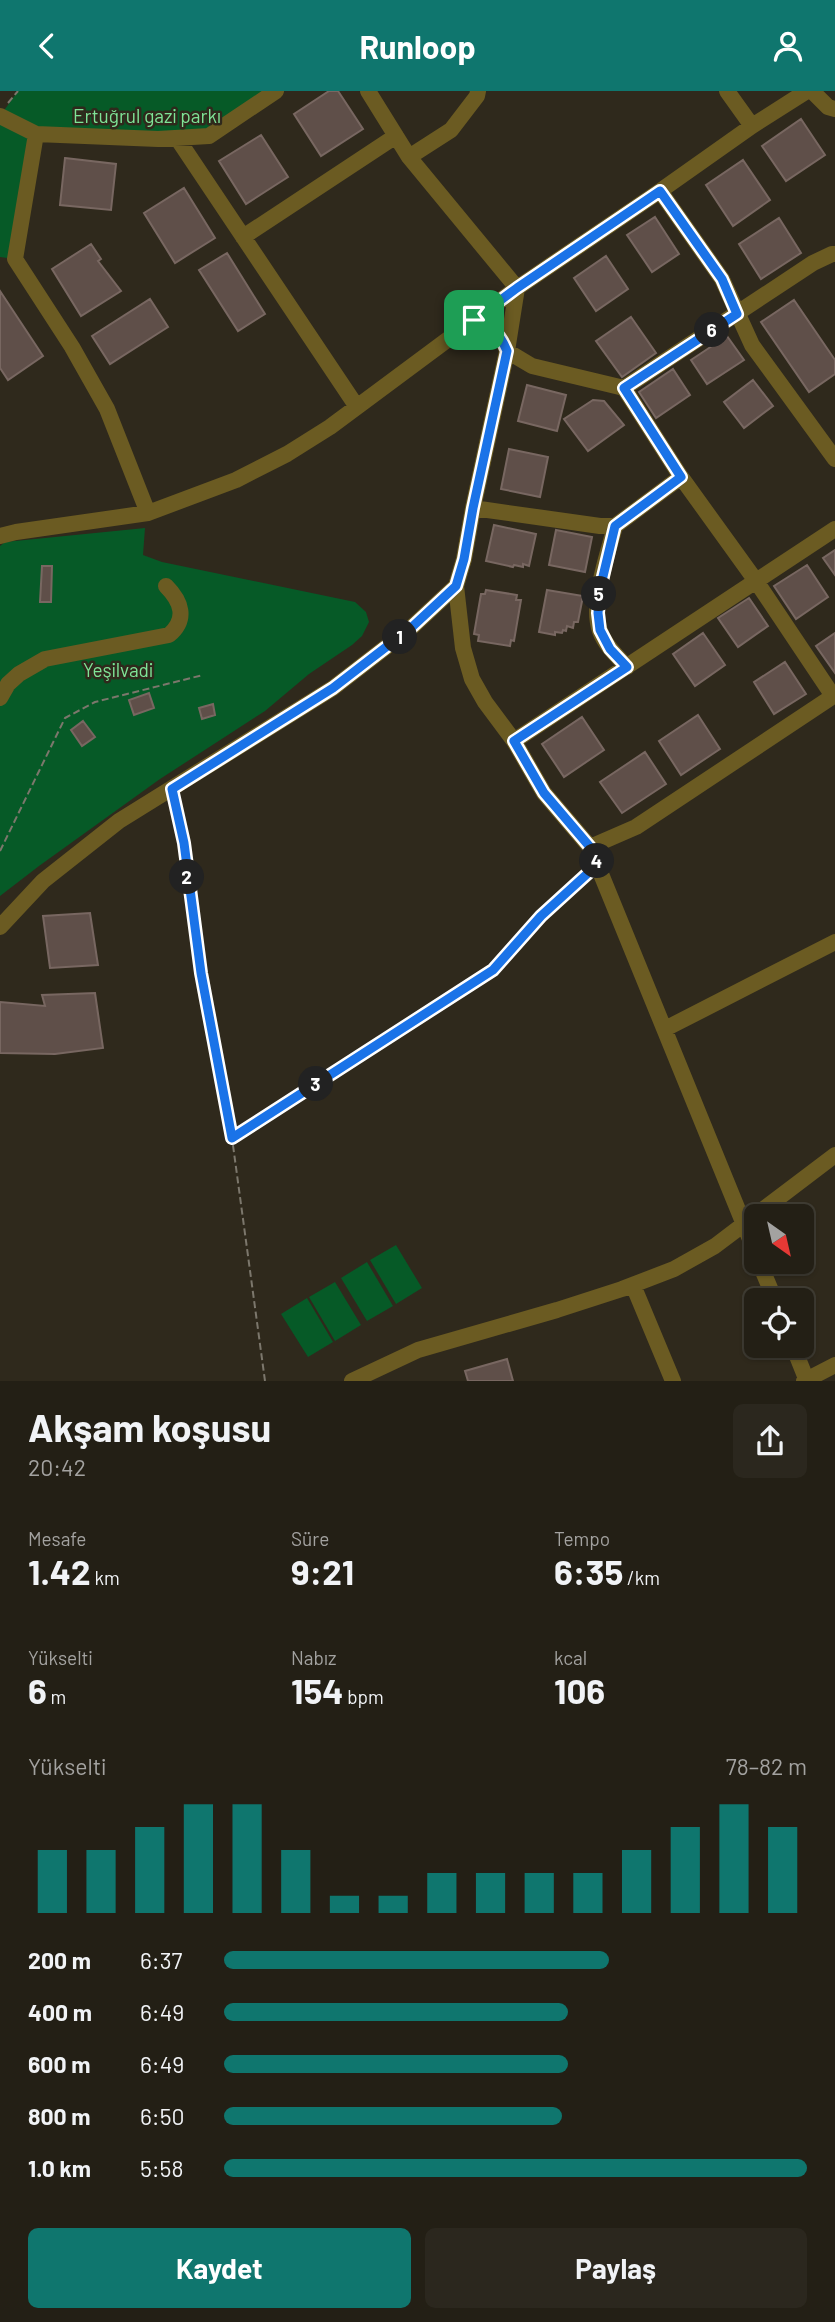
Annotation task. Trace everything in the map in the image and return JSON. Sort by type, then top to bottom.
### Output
[{"type":"street","points":[[0,116],[36,134],[158,139],[209,136],[276,91]]},
{"type":"street","points":[[352,1381],[418,1350],[492,1330],[633,1285],[674,1269],[715,1246],[744,1224],[590,847],[544,793],[514,741],[485,702],[472,679],[463,649],[456,586],[507,351],[517,288],[409,157],[368,91]]},
{"type":"street","points":[[409,157],[451,130],[478,91]]},
{"type":"street","points":[[727,91],[752,126]]},
{"type":"street","points":[[0,536],[148,513],[246,475],[287,454],[357,407],[517,288],[752,126],[810,91],[828,107],[835,109]]},
{"type":"street","points":[[36,134],[7,258],[72,347],[107,409],[148,513]]},
{"type":"street","points":[[243,237],[396,136]]},
{"type":"street","points":[[177,138],[357,407]]},
{"type":"street","points":[[660,191],[722,279],[752,345],[835,459]]},
{"type":"street","points":[[624,388],[813,263],[835,254]]},
{"type":"street","points":[[474,320],[497,333],[507,351],[532,366],[624,388],[681,477],[834,696],[636,827],[590,847]]},
{"type":"street","points":[[473,508],[615,526],[681,477]]},
{"type":"street","points":[[615,526],[600,589],[598,613],[600,630],[610,649],[627,667]]},
{"type":"street","points":[[514,741],[835,529]]},
{"type":"street","points":[[0,698],[8,684],[19,674],[45,659],[169,635],[180,623],[182,613],[175,595],[166,586]]},
{"type":"street","points":[[0,927],[43,881],[119,821],[333,688],[412,627],[456,586]]},
{"type":"street","points":[[665,1029],[835,942]]},
{"type":"street","points":[[770,1204],[835,1155]]},
{"type":"street","points":[[633,1285],[673,1381]]},
{"type":"street","points":[[798,1358],[806,1380],[835,1366]]},
{"type":"path","points":[[0,116],[18,91]]},
{"type":"path","points":[[0,851],[65,718],[95,702],[203,675]]},
{"type":"path","points":[[172,789],[184,843],[201,973],[232,1138],[265,1381]]},
{"type":"path","points":[[232,1138],[493,970],[541,916],[598,864]]},
{"type":"green space","name":"Ertuğrul gazi parkı","points":[[18,91],[276,91],[209,136],[37,134],[15,259],[0,257],[0,116]]},
{"type":"green space","name":"Yeşilvadi","points":[[145,528],[143,555],[162,562],[355,602],[366,612],[369,622],[362,636],[352,645],[309,674],[265,711],[160,779],[0,896],[0,546],[5,542]]},
{"type":"green space","points":[[396,1245],[422,1288],[396,1304],[370,1260]]},
{"type":"green space","points":[[367,1262],[393,1306],[367,1321],[341,1278]]},
{"type":"green space","points":[[335,1282],[361,1325],[335,1341],[309,1297]]},
{"type":"green space","points":[[307,1298],[333,1342],[308,1357],[281,1314]]},
{"type":"building","points":[[329,91],[338,91],[363,129],[321,156],[294,114]]},
{"type":"building","points":[[801,119],[825,155],[786,181],[762,146]]},
{"type":"building","points":[[261,135],[288,177],[246,204],[219,161]]},
{"type":"building","points":[[65,158],[116,164],[111,210],[60,205]]},
{"type":"building","points":[[743,160],[770,200],[733,226],[706,185]]},
{"type":"building","points":[[184,188],[215,238],[175,263],[144,213]]},
{"type":"building","points":[[655,217],[679,254],[652,272],[627,235]]},
{"type":"building","points":[[779,218],[801,253],[761,279],[739,244]]},
{"type":"building","points":[[91,244],[101,259],[98,261],[121,291],[81,316],[52,269]]},
{"type":"building","points":[[227,253],[265,314],[238,331],[199,270]]},
{"type":"building","points":[[606,256],[628,289],[596,311],[574,278]]},
{"type":"building","points":[[0,291],[43,356],[8,380],[0,368]]},
{"type":"building","points":[[150,299],[168,327],[110,364],[92,336]]},
{"type":"building","points":[[794,300],[835,360],[835,374],[809,392],[761,322]]},
{"type":"building","points":[[631,317],[656,353],[622,377],[596,341]]},
{"type":"building","points":[[727,336],[744,360],[707,384],[691,360]]},
{"type":"building","points":[[673,369],[690,395],[656,418],[639,392]]},
{"type":"building","points":[[753,380],[773,406],[744,428],[724,402]]},
{"type":"building","points":[[527,385],[566,395],[557,431],[518,421]]},
{"type":"building","points":[[593,400],[604,401],[624,425],[588,451],[564,419]]},
{"type":"building","points":[[509,449],[548,457],[540,497],[501,489]]},
{"type":"building","points":[[494,525],[536,534],[529,566],[523,564],[523,567],[513,567],[486,561]]},
{"type":"building","points":[[556,530],[592,537],[585,572],[549,565]]},
{"type":"building","points":[[835,550],[835,575],[823,558]]},
{"type":"building","points":[[807,565],[828,597],[796,619],[774,586]]},
{"type":"building","points":[[42,566],[52,566],[51,602],[40,602]]},
{"type":"building","points":[[486,590],[517,595],[516,600],[521,600],[514,641],[511,640],[510,646],[478,641],[479,635],[474,634],[481,594],[485,594]]},
{"type":"building","points":[[547,590],[583,596],[578,622],[574,622],[573,628],[567,626],[566,631],[555,632],[555,635],[539,632]]},
{"type":"building","points":[[749,598],[768,626],[738,647],[718,618]]},
{"type":"building","points":[[703,633],[725,665],[695,686],[673,654]]},
{"type":"building","points":[[835,633],[835,673],[816,646]]},
{"type":"building","points":[[785,662],[806,694],[774,714],[754,682]]},
{"type":"building","points":[[149,693],[154,708],[134,715],[129,700]]},
{"type":"building","points":[[213,704],[215,715],[202,719],[199,708]]},
{"type":"building","points":[[698,715],[720,749],[681,775],[659,741]]},
{"type":"building","points":[[582,717],[604,750],[564,777],[542,744]]},
{"type":"building","points":[[83,721],[95,737],[82,746],[71,730]]},
{"type":"building","points":[[645,752],[666,784],[622,813],[600,782]]},
{"type":"building","points":[[90,913],[98,965],[50,968],[43,916]]},
{"type":"building","points":[[95,993],[103,1048],[55,1054],[0,1053],[0,1002],[45,1006],[42,995]]},
{"type":"building","points":[[507,1359],[513,1381],[468,1381],[465,1371]]},
{"type":"route","points":[[660,191],[722,279],[737,314],[624,388],[681,477],[615,526],[600,589],[598,613],[600,630],[610,649],[627,667],[514,741],[544,793],[590,847],[598,864],[541,916],[493,970],[232,1138],[201,973],[184,843],[172,789],[333,688],[412,627],[456,586],[507,351],[503,340],[491,327],[474,320],[660,191]]}]
